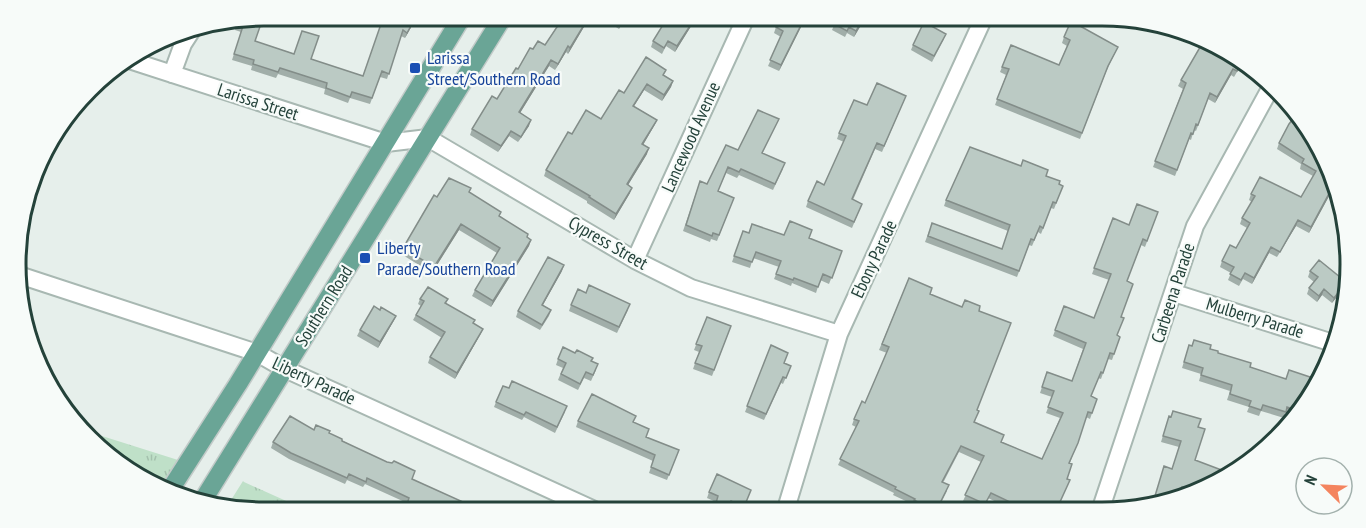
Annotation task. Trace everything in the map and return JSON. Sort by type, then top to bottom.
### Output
[{"type":"main road","name":"Southern Road","points":[[174,484],[387,143],[456,26]]},
{"type":"main road","name":"Southern Road","points":[[206,495],[497,26]]},
{"type":"street","name":"Lancewood Avenue","points":[[635,260],[742,26]]},
{"type":"street","name":"Ebony Parade","points":[[788,502],[839,334],[980,26]]},
{"type":"street","points":[[172,74],[187,38]]},
{"type":"street","name":"Larissa Street","points":[[137,62],[387,143]]},
{"type":"street","name":"Carbeena Parade","points":[[1103,502],[1195,226],[1268,92]]},
{"type":"street","points":[[387,143],[428,138]]},
{"type":"street","name":"Cypress Street","points":[[428,138],[635,260],[691,288],[839,334]]},
{"type":"street","name":"Liberty Parade","points":[[26,277],[257,353],[285,369],[577,502]]},
{"type":"street","name":"Mulberry Parade","points":[[1174,293],[1328,341]]},
{"type":"green space","points":[[97,434],[178,460],[165,481],[131,462]]},
{"type":"green space","points":[[243,481],[289,502],[248,502],[231,500]]},
{"type":"building","points":[[260,26],[255,41],[294,54],[302,31],[319,36],[311,59],[363,76],[380,26],[411,26],[407,33],[403,30],[389,74],[382,71],[372,98],[352,92],[350,97],[326,88],[327,83],[280,68],[278,72],[253,64],[254,60],[234,54],[243,27]]},
{"type":"building","points":[[558,26],[583,26],[558,64],[551,60],[519,112],[531,120],[521,137],[511,131],[501,146],[472,129],[492,96],[497,99],[530,48],[533,49],[538,41],[545,45]]},
{"type":"building","points":[[662,26],[690,26],[677,46],[668,41],[664,48],[653,41]]},
{"type":"building","points":[[800,26],[781,65],[770,60],[783,31],[776,27]]},
{"type":"building","points":[[838,26],[859,26],[856,31],[849,27],[847,31]]},
{"type":"building","points":[[922,26],[931,26],[946,34],[934,56],[913,45]]},
{"type":"building","points":[[1069,26],[1080,26],[1118,47],[1108,66],[1082,133],[997,99],[1009,69],[1002,67],[1011,45],[1059,65],[1070,40],[1064,37]]},
{"type":"building","points":[[1200,47],[1238,68],[1237,71],[1233,69],[1217,97],[1210,93],[1177,170],[1155,161],[1186,83],[1181,80]]},
{"type":"building","points":[[646,57],[666,70],[663,75],[673,81],[664,95],[647,84],[633,106],[657,120],[642,144],[649,148],[627,184],[632,188],[616,214],[546,170],[568,132],[572,134],[586,110],[601,119],[619,90],[624,93]]},
{"type":"building","points":[[877,83],[906,96],[884,146],[877,143],[852,199],[862,204],[854,222],[808,201],[817,181],[824,185],[846,136],[839,133],[854,100],[867,105]]},
{"type":"building","points":[[758,110],[779,119],[762,153],[785,163],[775,184],[741,169],[739,172],[728,167],[718,191],[734,198],[719,235],[713,233],[712,236],[686,225],[700,181],[707,184],[726,145],[738,150]]},
{"type":"building","points":[[1292,120],[1309,145],[1329,193],[1311,227],[1298,220],[1280,252],[1271,247],[1254,278],[1245,273],[1241,280],[1230,274],[1234,267],[1222,261],[1230,245],[1236,248],[1250,223],[1242,218],[1255,196],[1251,194],[1260,177],[1301,197],[1316,171],[1302,163],[1304,159],[1279,143]]},
{"type":"building","points":[[970,147],[1021,166],[1023,160],[1048,170],[1046,176],[1060,181],[1059,184],[1063,186],[1056,203],[1053,202],[1043,228],[1040,226],[1034,240],[1031,239],[1019,271],[928,236],[932,223],[1002,249],[1010,225],[946,200]]},
{"type":"building","points":[[449,178],[471,188],[469,192],[501,212],[499,216],[528,234],[527,237],[531,240],[493,301],[475,290],[500,248],[461,224],[434,267],[403,248],[434,195],[437,197]]},
{"type":"building","points":[[1137,204],[1158,212],[1147,241],[1143,239],[1127,281],[1133,284],[1121,317],[1124,318],[1117,335],[1120,337],[1114,354],[1110,353],[1091,396],[1097,399],[1092,413],[1088,412],[1069,463],[1072,464],[1067,479],[1070,480],[1060,502],[1010,502],[991,493],[986,502],[981,502],[965,495],[984,456],[961,446],[942,482],[949,485],[940,502],[918,502],[895,489],[896,487],[840,459],[859,421],[854,419],[862,401],[865,403],[889,347],[882,344],[909,278],[932,288],[930,294],[962,307],[965,300],[980,306],[979,311],[1011,323],[974,422],[1004,435],[1001,442],[1042,459],[1063,413],[1048,407],[1054,391],[1042,387],[1047,372],[1072,381],[1086,343],[1055,330],[1064,306],[1094,318],[1111,274],[1094,268],[1113,218],[1129,225]]},
{"type":"building","points":[[790,221],[812,230],[809,238],[842,251],[832,278],[823,274],[818,287],[776,274],[781,261],[756,252],[752,262],[734,256],[743,231],[749,233],[752,224],[784,235]]},
{"type":"building","points":[[548,257],[564,265],[542,305],[551,310],[542,325],[518,311]]},
{"type":"building","points":[[1319,260],[1340,277],[1338,292],[1334,298],[1324,289],[1319,296],[1309,288],[1318,277],[1310,271]]},
{"type":"building","points":[[589,285],[630,304],[619,327],[571,305],[578,289],[586,293]]},
{"type":"building","points":[[428,287],[448,299],[445,303],[475,320],[473,323],[483,329],[457,373],[430,357],[445,332],[416,315],[424,301],[420,299]]},
{"type":"building","points":[[374,306],[380,310],[381,307],[396,316],[380,342],[360,330]]},
{"type":"building","points":[[707,317],[731,326],[714,370],[695,363],[702,346],[696,344]]},
{"type":"building","points":[[1194,340],[1211,345],[1210,349],[1218,353],[1251,363],[1250,367],[1286,379],[1289,370],[1312,378],[1300,397],[1291,409],[1287,407],[1286,412],[1263,405],[1261,410],[1249,406],[1251,401],[1230,394],[1232,385],[1201,375],[1203,368],[1184,362],[1189,345],[1192,346]]},
{"type":"building","points":[[771,345],[788,353],[784,363],[791,366],[786,378],[783,377],[766,414],[747,406]]},
{"type":"building","points":[[563,347],[575,353],[577,350],[593,358],[591,361],[598,364],[593,375],[586,372],[580,384],[561,374],[566,363],[558,359]]},
{"type":"building","points":[[512,381],[567,406],[557,427],[526,412],[524,415],[496,402],[503,386],[509,388]]},
{"type":"building","points":[[592,394],[636,416],[633,422],[649,429],[646,437],[679,450],[669,475],[651,467],[655,455],[578,421]]},
{"type":"building","points":[[1173,411],[1201,419],[1198,427],[1205,429],[1195,460],[1222,470],[1179,490],[1155,496],[1164,466],[1172,469],[1181,441],[1163,436],[1169,416],[1171,417]]},
{"type":"building","points":[[290,416],[314,430],[316,425],[330,431],[329,433],[342,441],[387,462],[394,461],[415,471],[412,479],[463,502],[410,502],[409,498],[367,478],[366,482],[349,474],[347,478],[291,453],[273,442]]},
{"type":"building","points":[[717,474],[751,490],[746,502],[716,502],[718,496],[709,492]]},
{"type":"place","name":"Larissa Street/Southern Road","points":[[415,68]]},
{"type":"place","name":"Liberty Parade/Southern Road","points":[[365,258]]}]
